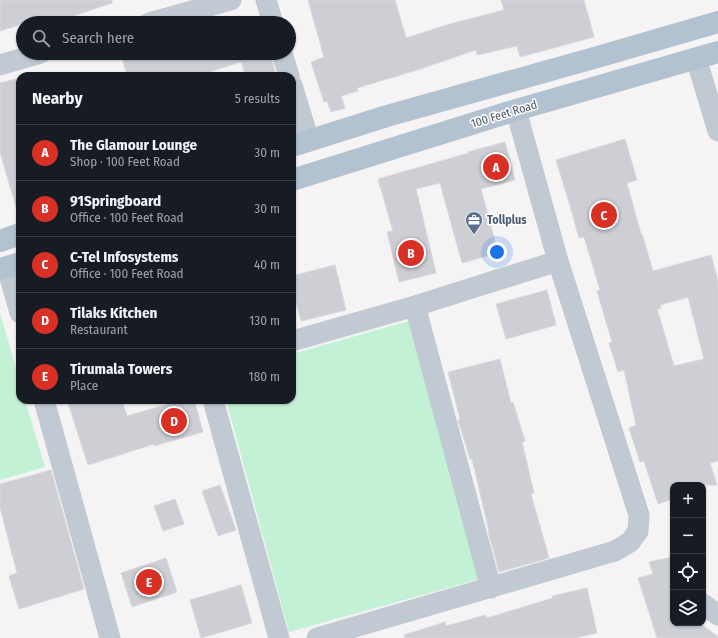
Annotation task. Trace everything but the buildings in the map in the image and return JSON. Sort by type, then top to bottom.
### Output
[{"type":"main road","points":[[300,143],[387,116],[718,22]]},
{"type":"main road","name":"100 Feet Road","points":[[296,179],[516,110],[718,52]]},
{"type":"main road","points":[[556,69],[565,96]]},
{"type":"main road","points":[[0,241],[16,235]]},
{"type":"street","points":[[174,16],[231,0]]},
{"type":"street","points":[[266,0],[271,16]]},
{"type":"street","points":[[696,58],[718,131]]},
{"type":"street","points":[[0,65],[17,60]]},
{"type":"street","points":[[284,60],[288,72]]},
{"type":"street","points":[[322,637],[615,551],[630,542],[638,531],[639,515],[558,262],[516,110]]},
{"type":"street","points":[[296,114],[300,143]]},
{"type":"street","points":[[296,340],[415,306],[558,262]]},
{"type":"street","points":[[9,266],[16,296]]},
{"type":"street","points":[[415,306],[491,588]]},
{"type":"street","points":[[45,404],[110,638]]},
{"type":"street","points":[[214,404],[279,638]]},
{"type":"street","points":[[706,606],[718,615]]},
{"type":"green space","points":[[0,313],[16,368],[16,404],[26,404],[45,467],[0,480]]},
{"type":"green space","points":[[409,321],[480,579],[289,632],[227,404],[296,404],[296,353]]},
{"type":"place","name":"The Glamour Lounge","points":[[496,167]]},
{"type":"place","name":"C-Tel Infosystems","points":[[604,215]]},
{"type":"place","name":"Tollplus","points":[[474,235]]},
{"type":"place","name":"91Springboard","points":[[411,253]]},
{"type":"place","name":"Tilaks Kitchen","points":[[174,421]]},
{"type":"place","name":"Tirumala Towers","points":[[149,582]]}]
